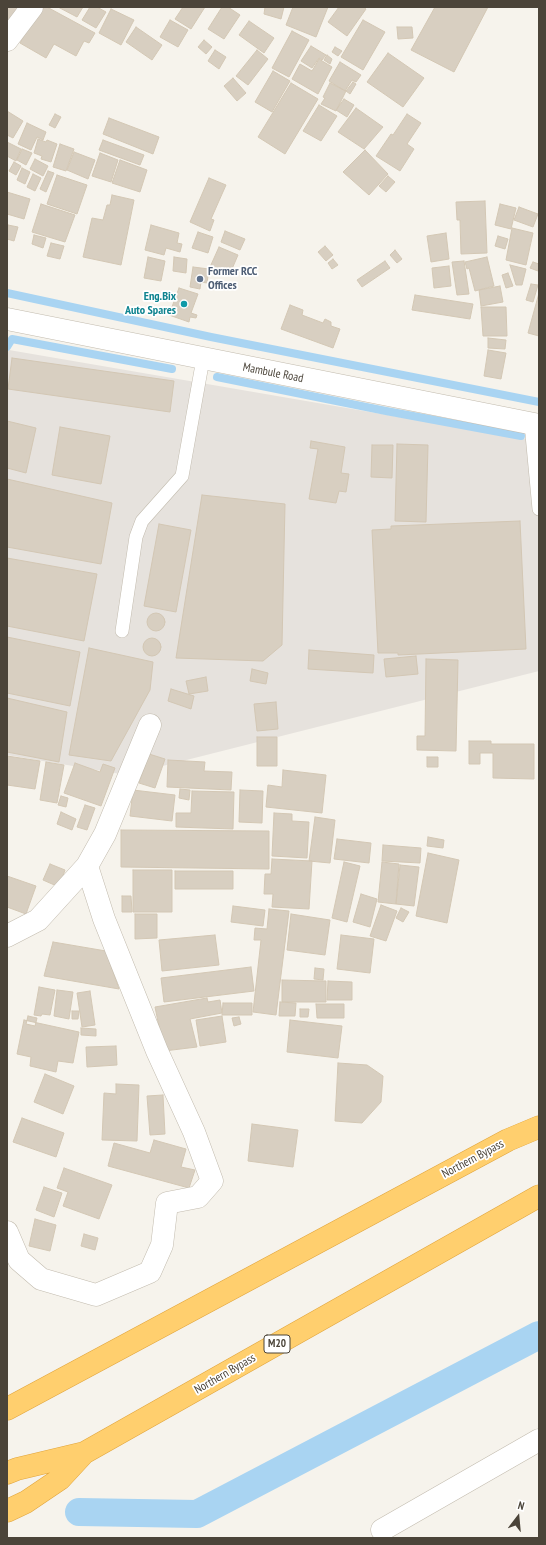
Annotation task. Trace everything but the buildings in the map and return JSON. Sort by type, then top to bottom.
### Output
[{"type":"highway","name":"Northern Bypass","points":[[7,1409],[508,1140],[539,1127]]},
{"type":"highway","name":"Northern Bypass","points":[[7,1473],[17,1469],[84,1454],[539,1196]]},
{"type":"highway","points":[[7,1393],[59,1380]]},
{"type":"highway","points":[[7,1511],[26,1502],[60,1479],[84,1454]]},
{"type":"street","points":[[7,40],[32,7]]},
{"type":"street","name":"Mambule Road","points":[[7,319],[535,425]]},
{"type":"street","points":[[7,936],[38,920],[87,866],[105,834],[150,725]]},
{"type":"street","points":[[7,1232],[19,1260],[41,1279],[96,1295],[150,1272],[162,1245],[167,1203],[198,1197],[212,1181],[194,1132],[157,1051],[104,919],[87,866]]},
{"type":"street","points":[[382,1530],[539,1440]]},
{"type":"lane","points":[[122,631],[136,536],[142,521],[182,476],[203,359]]},
{"type":"lane","points":[[535,425],[539,509]]},
{"type":"shaded area","points":[[9,350],[539,441],[539,671],[127,775],[7,755],[7,353]]},
{"type":"waterway","points":[[7,293],[211,337],[539,402]]},
{"type":"waterway","points":[[7,347],[12,339],[172,369]]},
{"type":"waterway","points":[[217,377],[521,436]]},
{"type":"waterway","points":[[79,1512],[197,1514],[539,1335]]},
{"type":"place","name":"Former RCC Offices","points":[[200,279]]},
{"type":"place","name":"Eng.Bix Auto Spares","points":[[184,304]]}]
